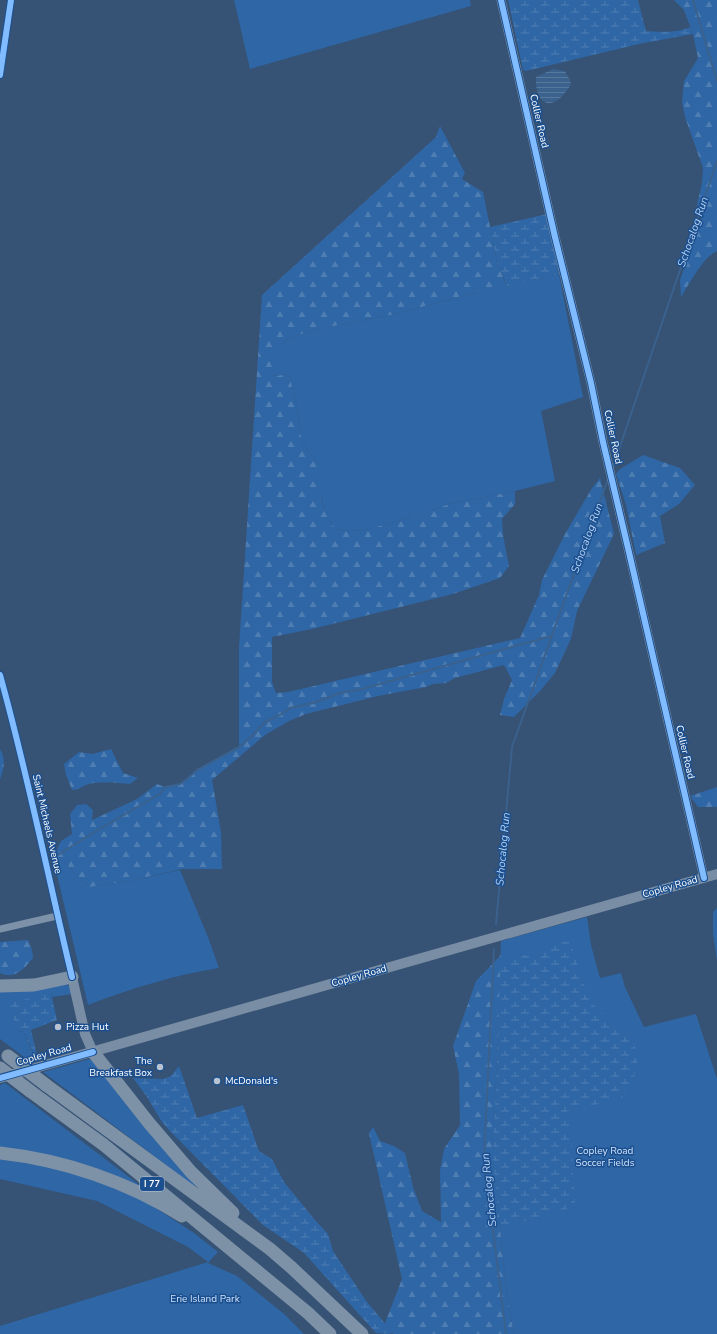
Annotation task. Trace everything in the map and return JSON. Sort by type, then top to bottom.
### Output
[{"type":"highway","points":[[0,986],[34,985],[72,977]]},
{"type":"highway","points":[[93,1052],[149,1123],[191,1172],[270,1249]]},
{"type":"highway","name":"I 77","points":[[4,1053],[270,1249],[298,1273],[362,1334]]},
{"type":"highway","name":"I 77","points":[[0,1068],[110,1150],[308,1313],[330,1334]]},
{"type":"highway","points":[[0,1153],[33,1158],[63,1165],[114,1182],[142,1195],[181,1216],[270,1282]]},
{"type":"main road","name":"Copley Road","points":[[0,1078],[717,874]]},
{"type":"main road","points":[[72,977],[85,1034],[93,1052]]},
{"type":"street","points":[[0,75],[10,0]]},
{"type":"street","name":"Collier Road","points":[[501,0],[591,383],[671,739],[704,878]]},
{"type":"street","name":"Saint Michaels Avenue","points":[[0,675],[45,858],[72,977]]},
{"type":"street","points":[[0,929],[57,916]]},
{"type":"green space","points":[[234,0],[470,0],[471,6],[250,69]]},
{"type":"green space","points":[[508,0],[638,0],[646,31],[674,31],[690,27],[693,34],[639,44],[526,71],[523,70]]},
{"type":"green space","points":[[674,0],[717,0],[717,251],[706,259],[701,265],[681,297],[680,280],[703,213],[697,205],[702,183],[703,168],[685,117],[682,102],[684,81],[698,58],[693,34],[684,10]]},
{"type":"green space","points":[[440,126],[465,173],[462,179],[483,192],[497,261],[508,290],[482,291],[395,314],[319,329],[291,337],[284,342],[271,364],[275,376],[289,374],[297,407],[301,437],[306,449],[321,466],[321,497],[325,512],[335,529],[361,531],[420,515],[449,504],[515,491],[515,504],[502,519],[503,535],[509,566],[500,578],[453,594],[312,629],[272,637],[272,682],[276,693],[288,692],[520,638],[539,595],[542,580],[565,534],[592,488],[600,478],[614,534],[577,611],[571,639],[555,673],[540,691],[514,717],[500,715],[504,699],[512,680],[504,665],[455,678],[446,683],[433,684],[426,687],[378,696],[306,714],[289,721],[265,735],[212,780],[221,832],[222,869],[182,869],[129,881],[90,887],[75,874],[66,863],[53,858],[61,841],[72,834],[70,814],[77,805],[86,804],[93,810],[92,820],[137,799],[157,784],[165,787],[180,784],[197,770],[239,747],[239,648],[262,295],[436,137]]},
{"type":"green space","points":[[547,214],[559,274],[507,286],[497,261],[490,227]]},
{"type":"green space","points":[[559,274],[583,397],[541,411],[555,481],[515,491],[449,504],[420,515],[361,531],[335,529],[325,512],[321,496],[321,466],[306,449],[301,437],[297,407],[289,374],[275,376],[270,364],[284,342],[291,337],[319,329],[395,314],[482,291]]},
{"type":"green space","points":[[643,455],[680,468],[695,485],[679,504],[660,516],[665,543],[636,555],[626,505],[616,474],[620,469]]},
{"type":"green space","points":[[0,749],[4,764],[0,779]]},
{"type":"green space","points":[[111,749],[123,773],[138,778],[130,784],[109,782],[93,783],[72,790],[66,775],[64,764],[79,752],[92,754]]},
{"type":"green space","points":[[717,787],[717,807],[698,807],[690,796]]},
{"type":"green space","points":[[53,858],[66,863],[75,874],[90,887],[129,881],[180,870],[208,937],[219,968],[185,974],[152,983],[88,1005]]},
{"type":"green space","points":[[717,908],[717,961],[713,933],[713,912]]},
{"type":"green space","name":"Copley Road Soccer Fields","points":[[587,917],[591,945],[600,978],[621,973],[625,987],[644,1027],[696,1014],[717,1079],[717,1334],[514,1334],[507,1297],[493,1158],[501,941]]},
{"type":"green space","points":[[28,940],[33,958],[30,962],[15,974],[5,975],[0,973],[0,942]]},
{"type":"green space","points":[[570,940],[586,990],[596,1008],[633,1040],[638,1059],[633,1082],[621,1099],[567,1111],[571,1129],[575,1206],[500,1229],[493,1158],[501,963]]},
{"type":"green space","points":[[501,955],[493,1158],[507,1297],[514,1334],[393,1334],[385,1323],[402,1279],[369,1133],[373,1127],[380,1141],[394,1146],[405,1153],[413,1187],[422,1211],[441,1222],[440,1170],[444,1149],[460,1125],[459,1074],[453,1046],[476,981]]},
{"type":"green space","points":[[64,983],[70,987],[72,994],[52,997],[51,993],[17,1032],[23,1031],[32,1051],[36,1051],[38,1060],[32,1063],[0,1039],[0,989]]},
{"type":"green space","points":[[51,993],[57,1020],[31,1030],[36,1051],[33,1052],[23,1031],[17,1032],[10,1003]]},
{"type":"green space","points":[[93,1058],[196,1186],[195,1187],[43,1072]]},
{"type":"green space","points":[[179,1066],[197,1118],[243,1105],[259,1151],[272,1159],[284,1182],[328,1234],[333,1251],[367,1302],[393,1333],[376,1333],[304,1253],[263,1225],[162,1122],[147,1097],[133,1078],[163,1079],[171,1076]]},
{"type":"green space","points":[[5,1083],[154,1196],[0,1148],[0,1085]]},
{"type":"green space","name":"Erie Island Park","points":[[0,1158],[72,1171],[142,1199],[194,1233],[218,1252],[208,1263],[237,1276],[283,1313],[304,1334],[0,1334],[0,1326],[208,1262],[188,1247],[97,1201],[0,1179]]},
{"type":"shaded area","points":[[553,69],[565,71],[571,85],[558,100],[552,103],[547,103],[540,98],[536,77]]},
{"type":"waterway","name":"Schocalog Run","points":[[693,0],[717,81]]},
{"type":"waterway","name":"Schocalog Run","points":[[613,467],[717,161]]},
{"type":"waterway","name":"Schocalog Run","points":[[496,924],[512,747],[608,479]]},
{"type":"waterway","points":[[53,858],[160,794],[165,787],[180,784],[197,770],[239,747],[265,722],[280,715],[290,708],[313,703],[340,693],[362,689],[551,636]]},
{"type":"waterway","name":"Schocalog Run","points":[[494,949],[484,1158],[506,1334]]},
{"type":"cycle path","points":[[0,75],[11,0]]},
{"type":"cycle path","points":[[501,0],[555,237],[591,383],[603,442],[704,878]]},
{"type":"cycle path","points":[[0,675],[29,788],[72,977]]},
{"type":"cycle path","points":[[0,1078],[93,1052]]},
{"type":"place","name":"Pizza Hut","points":[[58,1027]]},
{"type":"place","name":"The Breakfast Box","points":[[160,1067]]},
{"type":"place","name":"McDonald's","points":[[217,1081]]}]
